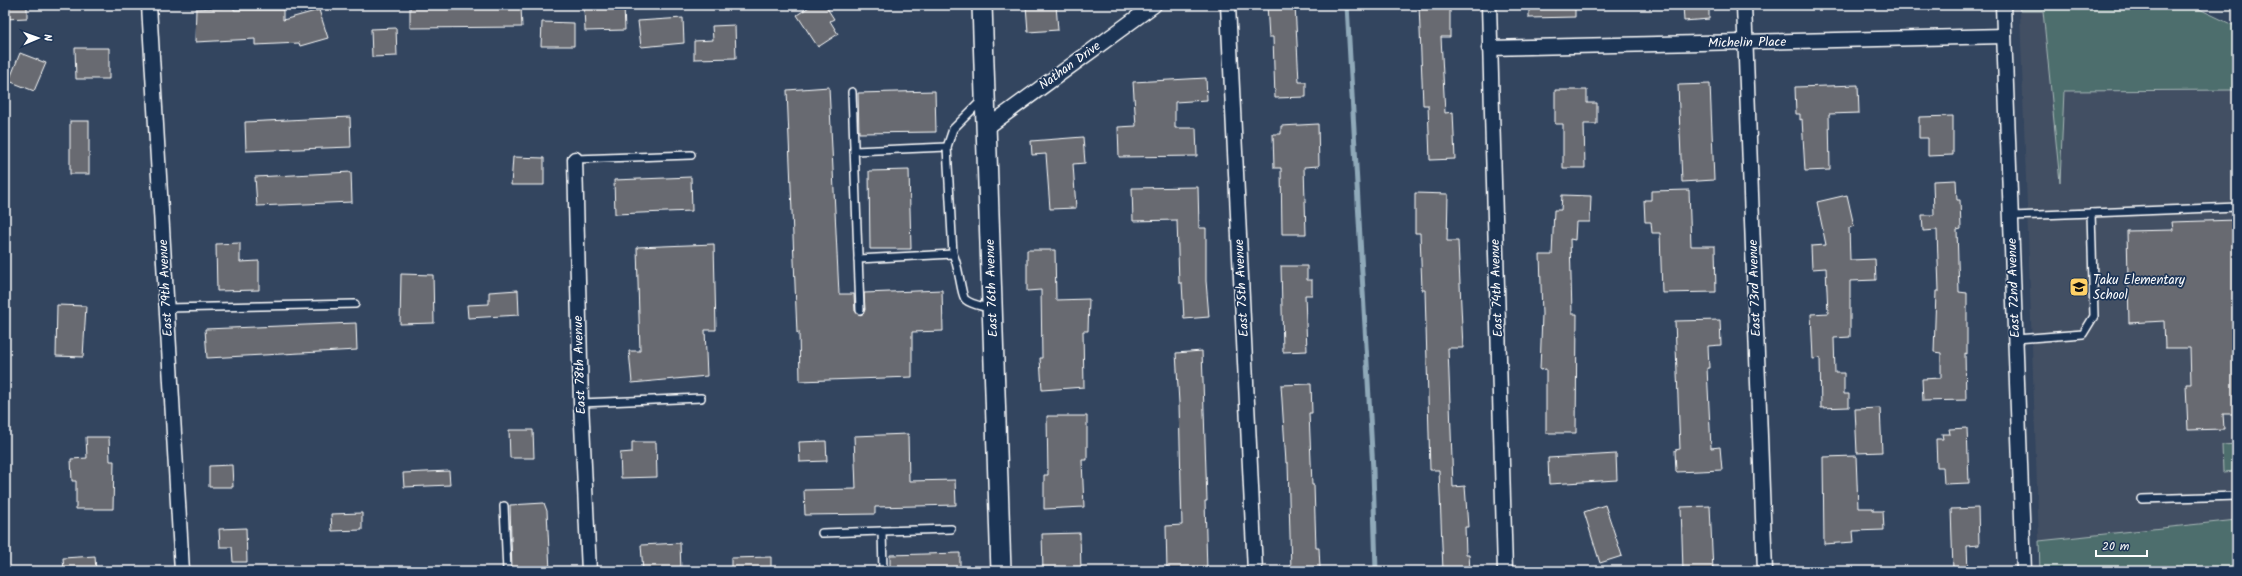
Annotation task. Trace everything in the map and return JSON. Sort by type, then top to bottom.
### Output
[{"type":"street","name":"East 79th Avenue","points":[[149,5],[182,571]]},
{"type":"street","name":"East 76th Avenue","points":[[982,5],[1001,571]]},
{"type":"street","name":"Nathan Drive","points":[[986,128],[1154,5]]},
{"type":"street","name":"East 75th Avenue","points":[[1228,5],[1255,571]]},
{"type":"street","name":"East 74th Avenue","points":[[1489,5],[1489,48],[1505,571]]},
{"type":"street","name":"East 73rd Avenue","points":[[1744,5],[1765,571]]},
{"type":"street","name":"East 72nd Avenue","points":[[2003,5],[2024,571]]},
{"type":"street","name":"Michelin Place","points":[[1489,48],[2004,36]]},
{"type":"street","name":"East 78th Avenue","points":[[575,158],[581,403],[589,571]]},
{"type":"lane","points":[[852,92],[860,310]]},
{"type":"lane","points":[[985,97],[961,119],[953,129],[947,147],[953,254],[960,271],[962,295],[964,299],[992,309]]},
{"type":"lane","points":[[854,151],[947,147]]},
{"type":"lane","points":[[575,158],[691,155]]},
{"type":"lane","points":[[2011,216],[2237,207]]},
{"type":"lane","points":[[2016,339],[2083,334],[2094,316],[2092,212]]},
{"type":"lane","points":[[858,259],[953,254]]},
{"type":"lane","points":[[167,308],[355,304]]},
{"type":"lane","points":[[581,403],[701,398]]},
{"type":"lane","points":[[2142,499],[2237,496]]},
{"type":"lane","points":[[504,506],[507,571]]},
{"type":"lane","points":[[822,533],[951,528]]},
{"type":"lane","points":[[882,530],[883,571]]},
{"type":"shaded area","name":"Taku Elementary School","points":[[2189,6],[2237,27],[2237,220],[2172,223],[2173,230],[2127,231],[2129,323],[2165,321],[2165,348],[2190,348],[2191,384],[2186,384],[2188,430],[2224,429],[2223,414],[2237,414],[2237,537],[2039,541],[2020,11]]},
{"type":"green space","points":[[2019,5],[2191,5],[2237,27],[2237,90],[2064,91],[2060,182],[2043,11],[2020,11]]},
{"type":"green space","points":[[2237,444],[2237,471],[2223,472],[2222,445]]},
{"type":"green space","points":[[2237,520],[2237,571],[2040,571],[2039,541]]},
{"type":"building","points":[[5,5],[27,5],[27,18],[5,19]]},
{"type":"building","points":[[410,5],[521,7],[522,27],[410,28]]},
{"type":"building","points":[[812,5],[825,5],[834,19],[830,21],[838,34],[818,47],[797,15]]},
{"type":"building","points":[[1026,5],[1056,5],[1058,30],[1028,32]]},
{"type":"building","points":[[1267,5],[1295,5],[1299,82],[1306,82],[1306,97],[1275,98],[1273,37],[1269,37]]},
{"type":"building","points":[[1419,5],[1450,5],[1450,37],[1441,37],[1445,113],[1453,112],[1455,159],[1430,160],[1428,105],[1423,105]]},
{"type":"building","points":[[1529,5],[1575,5],[1575,17],[1529,18]]},
{"type":"building","points":[[1683,5],[1709,5],[1709,19],[1684,21]]},
{"type":"building","points":[[624,6],[625,30],[585,31],[584,7]]},
{"type":"building","points":[[234,7],[234,10],[283,10],[283,20],[319,10],[328,38],[300,46],[299,43],[255,45],[255,39],[195,42],[196,9]]},
{"type":"building","points":[[683,18],[684,43],[641,47],[638,21]]},
{"type":"building","points":[[542,22],[574,23],[574,46],[541,46]]},
{"type":"building","points":[[735,25],[736,58],[694,59],[694,41],[713,40],[712,26]]},
{"type":"building","points":[[396,28],[397,56],[372,57],[371,29]]},
{"type":"building","points":[[75,48],[109,48],[109,79],[76,79]]},
{"type":"building","points":[[20,53],[46,63],[34,91],[9,81]]},
{"type":"building","points":[[1206,78],[1207,100],[1175,102],[1175,128],[1196,128],[1197,156],[1119,157],[1118,127],[1136,126],[1133,82]]},
{"type":"building","points":[[1710,84],[1714,180],[1682,182],[1678,85]]},
{"type":"building","points":[[1858,85],[1859,113],[1829,114],[1830,170],[1805,171],[1802,119],[1800,120],[1800,114],[1796,114],[1795,87]]},
{"type":"building","points":[[829,87],[839,294],[854,294],[855,311],[861,315],[865,310],[864,293],[942,290],[943,331],[912,332],[912,377],[800,381],[787,90]]},
{"type":"building","points":[[1555,90],[1587,90],[1587,103],[1597,103],[1597,124],[1584,124],[1585,168],[1563,168],[1563,124],[1555,124]]},
{"type":"building","points":[[935,91],[936,132],[859,133],[858,93]]},
{"type":"building","points":[[1953,116],[1953,155],[1928,156],[1928,138],[1919,138],[1919,117]]},
{"type":"building","points":[[350,117],[351,147],[246,151],[245,122]]},
{"type":"building","points":[[70,121],[89,121],[89,174],[70,174]]},
{"type":"building","points":[[1318,124],[1319,166],[1304,167],[1306,234],[1282,234],[1281,168],[1274,168],[1273,134],[1281,134],[1281,126]]},
{"type":"building","points":[[1083,137],[1085,163],[1073,164],[1076,208],[1050,209],[1046,154],[1032,155],[1031,141]]},
{"type":"building","points":[[513,157],[544,158],[544,185],[511,185]]},
{"type":"building","points":[[909,170],[911,249],[870,249],[869,171]]},
{"type":"building","points":[[351,172],[352,202],[257,206],[255,177]]},
{"type":"building","points":[[691,177],[692,211],[615,214],[614,180]]},
{"type":"building","points":[[1956,180],[1957,200],[1960,200],[1961,229],[1957,230],[1959,292],[1967,293],[1967,354],[1965,353],[1966,400],[1923,401],[1922,379],[1941,378],[1941,353],[1934,352],[1936,291],[1939,291],[1937,230],[1923,231],[1922,215],[1934,215],[1933,181]]},
{"type":"building","points":[[1198,187],[1199,228],[1206,228],[1206,281],[1209,317],[1184,319],[1182,283],[1179,283],[1177,220],[1133,221],[1132,188]]},
{"type":"building","points":[[1689,190],[1691,246],[1715,246],[1716,292],[1662,293],[1660,233],[1652,233],[1651,222],[1645,222],[1644,200],[1651,200],[1651,191]]},
{"type":"building","points":[[1415,193],[1448,194],[1447,241],[1458,241],[1463,348],[1448,348],[1453,487],[1465,486],[1468,527],[1465,527],[1466,554],[1469,554],[1470,571],[1443,571],[1439,470],[1430,470],[1425,290],[1422,290],[1420,233],[1415,233]]},
{"type":"building","points":[[1562,195],[1591,196],[1590,222],[1576,222],[1575,240],[1570,239],[1572,314],[1577,314],[1576,433],[1546,433],[1546,369],[1540,370],[1542,314],[1540,255],[1552,255],[1554,210],[1561,210]]},
{"type":"building","points":[[1847,195],[1854,226],[1849,228],[1850,260],[1875,259],[1876,280],[1850,281],[1850,337],[1834,338],[1835,373],[1844,373],[1844,394],[1849,394],[1849,407],[1821,408],[1820,358],[1813,359],[1811,314],[1828,313],[1826,268],[1812,269],[1811,246],[1826,245],[1817,202]]},
{"type":"building","name":"Taku Elementary School","points":[[2237,220],[2237,414],[2223,414],[2224,429],[2188,430],[2186,384],[2191,384],[2190,348],[2165,348],[2164,321],[2129,323],[2127,231],[2173,230],[2172,222]]},
{"type":"building","points":[[240,243],[240,262],[259,261],[259,290],[217,291],[216,244]]},
{"type":"building","points":[[714,244],[716,330],[705,330],[707,376],[632,383],[629,351],[640,351],[637,247]]},
{"type":"building","points":[[1027,250],[1055,250],[1056,300],[1089,299],[1088,331],[1083,331],[1084,387],[1042,390],[1040,358],[1042,358],[1041,290],[1027,291]]},
{"type":"building","points":[[1281,266],[1307,266],[1307,280],[1312,280],[1312,295],[1305,295],[1307,351],[1283,352]]},
{"type":"building","points":[[401,274],[433,275],[434,323],[400,324]]},
{"type":"building","points":[[518,290],[519,315],[468,318],[467,305],[489,304],[489,292]]},
{"type":"building","points":[[57,305],[86,306],[83,357],[56,356]]},
{"type":"building","points":[[1720,320],[1721,345],[1708,346],[1709,368],[1707,368],[1711,448],[1720,447],[1722,470],[1676,472],[1675,450],[1680,449],[1675,321]]},
{"type":"building","points":[[356,323],[357,350],[207,358],[205,329]]},
{"type":"building","points":[[1202,351],[1207,501],[1205,501],[1207,571],[1167,571],[1166,526],[1182,525],[1179,403],[1176,353]]},
{"type":"building","points":[[1311,384],[1312,413],[1309,413],[1312,485],[1314,485],[1316,548],[1319,548],[1320,568],[1313,569],[1313,571],[1291,571],[1288,463],[1286,463],[1281,385]]},
{"type":"building","points":[[1880,408],[1882,452],[1857,453],[1855,409]]},
{"type":"building","points":[[1047,416],[1087,416],[1087,460],[1082,460],[1084,507],[1044,509],[1044,475],[1048,475]]},
{"type":"building","points":[[1967,428],[1969,483],[1944,484],[1943,467],[1937,467],[1936,439],[1943,439],[1942,434],[1950,434],[1949,429]]},
{"type":"building","points":[[509,430],[533,430],[534,458],[510,458]]},
{"type":"building","points":[[908,434],[909,481],[955,480],[956,505],[875,507],[875,514],[805,515],[804,490],[856,489],[854,436]]},
{"type":"building","points":[[86,437],[109,437],[110,461],[114,461],[113,509],[76,509],[76,481],[72,481],[71,459],[87,458]]},
{"type":"building","points":[[826,441],[827,461],[800,462],[799,442]]},
{"type":"building","points":[[632,442],[656,442],[657,477],[621,478],[620,453],[632,452]]},
{"type":"building","points":[[1616,454],[1617,480],[1549,484],[1548,458]]},
{"type":"building","points":[[1856,456],[1858,508],[1873,508],[1873,511],[1883,511],[1884,530],[1853,531],[1854,542],[1824,544],[1823,457]]},
{"type":"building","points":[[232,465],[233,487],[209,487],[209,466]]},
{"type":"building","points":[[449,471],[450,485],[404,487],[403,473]]},
{"type":"building","points":[[544,503],[547,511],[550,571],[512,571],[510,505]]},
{"type":"building","points":[[1605,505],[1622,556],[1600,563],[1584,512]]},
{"type":"building","points":[[1710,506],[1713,571],[1683,571],[1681,507]]},
{"type":"building","points":[[1978,508],[1979,545],[1967,546],[1968,571],[1953,571],[1951,509]]},
{"type":"building","points":[[362,513],[362,530],[332,531],[331,514]]},
{"type":"building","points":[[246,528],[247,562],[233,562],[232,547],[220,547],[219,529]]},
{"type":"building","points":[[1080,533],[1081,571],[1043,571],[1042,534]]},
{"type":"building","points":[[680,543],[681,571],[643,571],[641,545]]},
{"type":"building","points":[[960,553],[960,571],[890,571],[890,555]]},
{"type":"building","points":[[95,556],[96,571],[64,571],[63,558]]},
{"type":"building","points":[[771,557],[771,571],[731,571],[731,558]]},
{"type":"waterway","points":[[1347,5],[1373,470],[1376,571]]},
{"type":"place","name":"Taku Elementary School","points":[[2079,287]]}]
